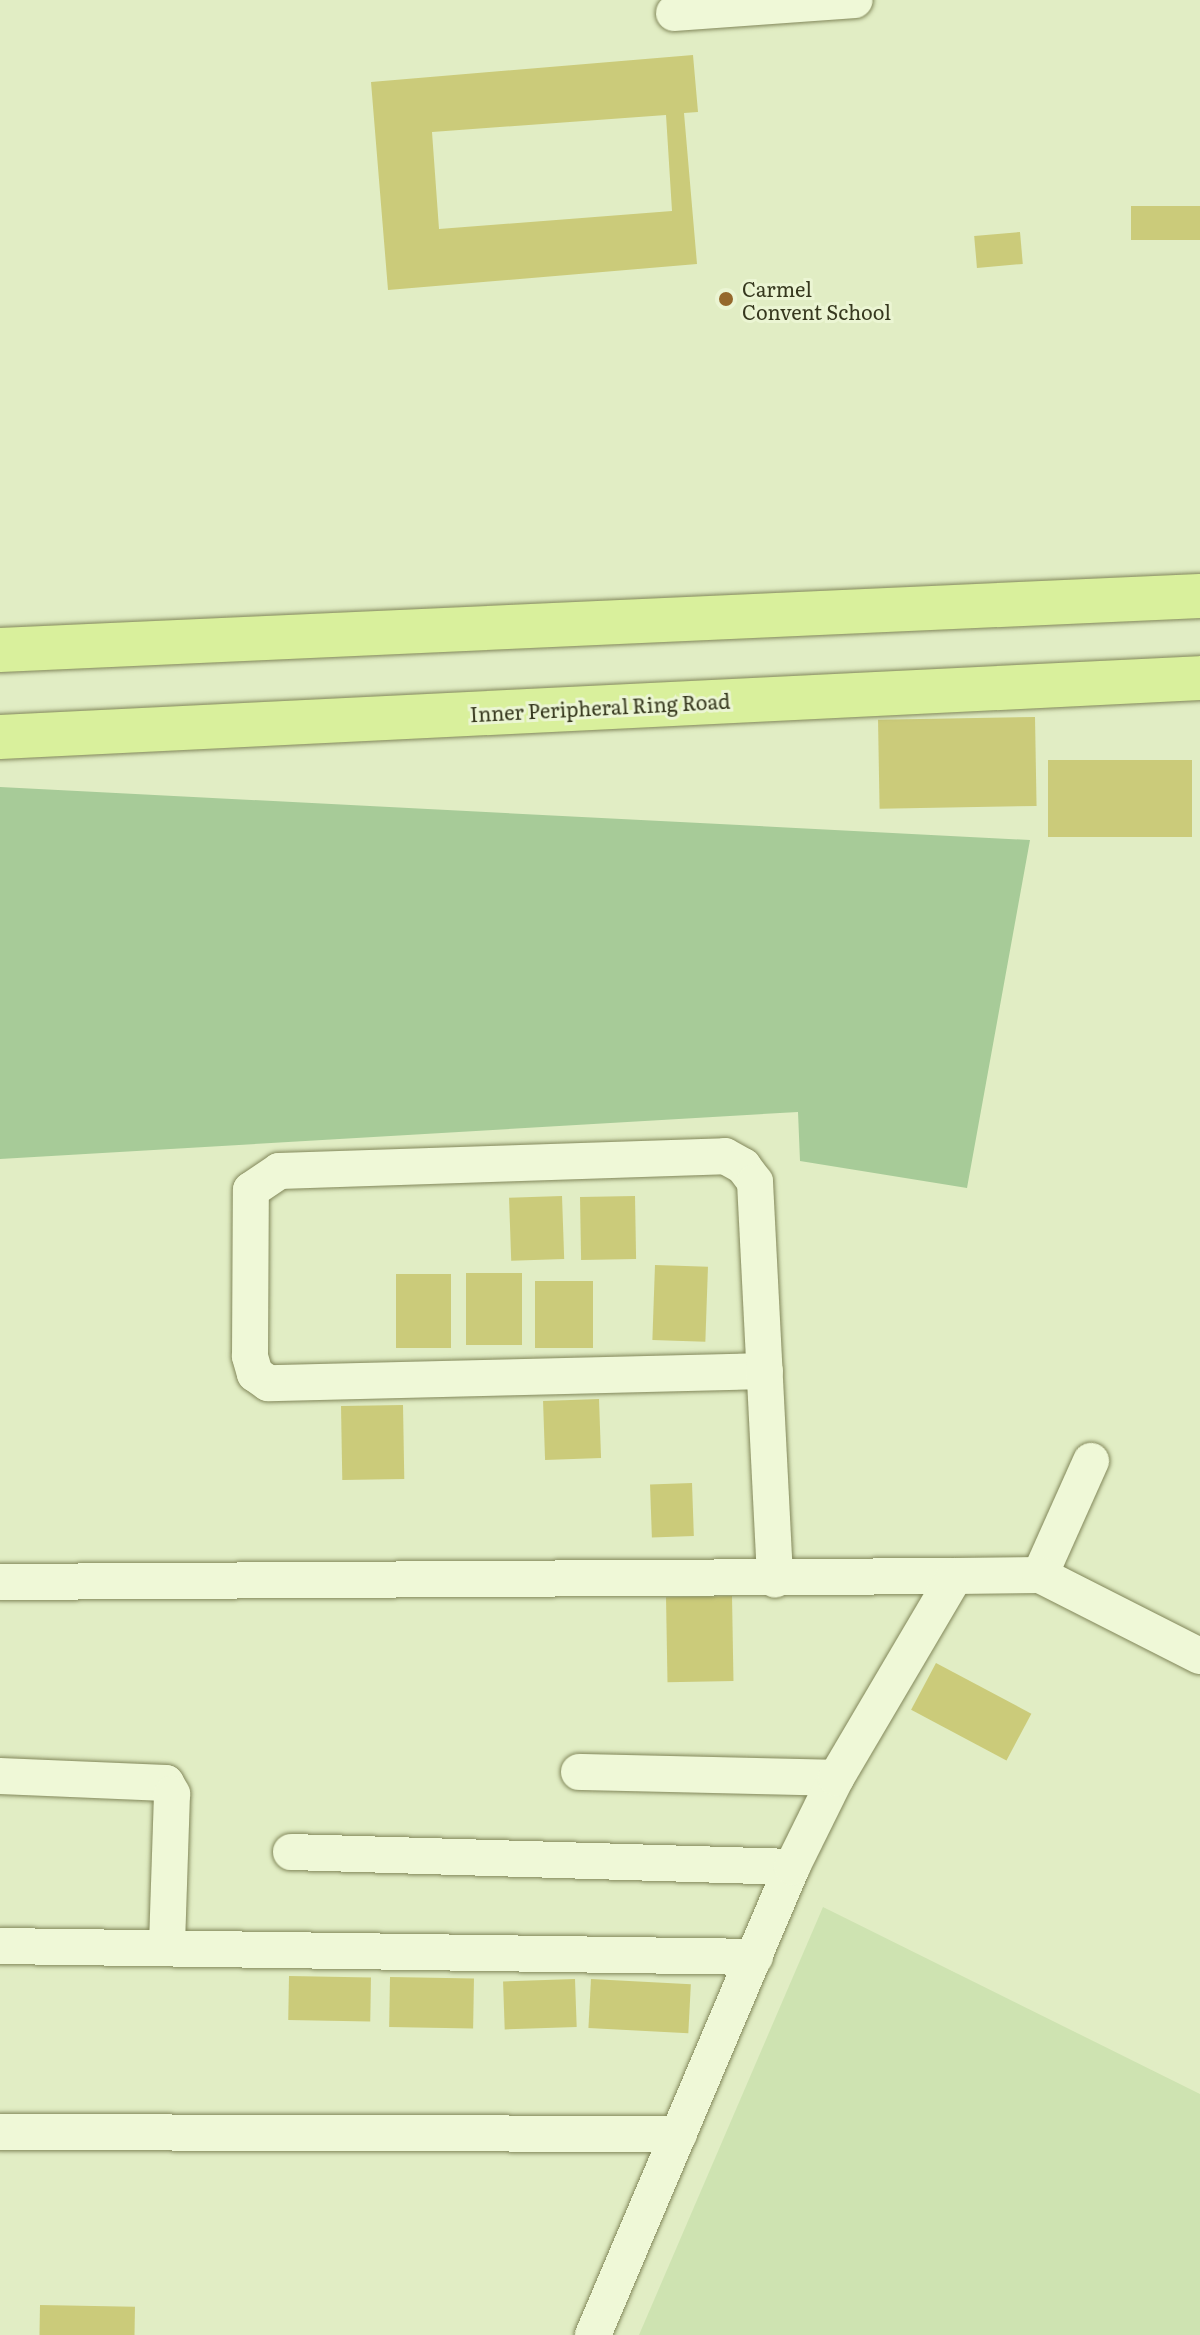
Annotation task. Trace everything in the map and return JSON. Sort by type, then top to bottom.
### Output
[{"type":"main road","points":[[0,650],[1200,596]]},
{"type":"main road","name":"Inner Peripheral Ring Road","points":[[0,737],[1200,678]]},
{"type":"street","points":[[674,13],[855,0]]},
{"type":"street","points":[[765,1371],[268,1383],[255,1374],[250,1356],[251,1190],[279,1171],[725,1156],[755,1182],[765,1371],[775,1579]]},
{"type":"street","points":[[1040,1575],[1091,1461]]},
{"type":"street","points":[[0,1582],[1040,1575],[1200,1656]]},
{"type":"street","points":[[593,2335],[792,1867],[836,1778],[955,1576]]},
{"type":"street","points":[[579,1772],[836,1778]]},
{"type":"street","points":[[0,1776],[166,1783],[172,1794],[167,1948]]},
{"type":"street","points":[[291,1852],[792,1867]]},
{"type":"street","points":[[0,1946],[755,1957]]},
{"type":"street","points":[[0,2132],[679,2134]]},
{"type":"green space","points":[[0,787],[1030,840],[967,1188],[800,1161],[798,1112],[0,1159]]},
{"type":"green space","points":[[823,1907],[1200,2094],[1200,2335],[639,2335]]},
{"type":"building","points":[[693,55],[698,112],[684,113],[697,264],[388,290],[371,82]],"holes":[[[666,115],[672,211],[439,229],[432,132]]]},
{"type":"building","points":[[1131,206],[1200,206],[1200,240],[1131,240]]},
{"type":"building","points":[[1020,232],[1023,264],[977,268],[974,236]]},
{"type":"building","points":[[1035,717],[1037,806],[880,809],[878,720]]},
{"type":"building","points":[[1048,760],[1192,760],[1192,837],[1048,837]]},
{"type":"building","points":[[562,1196],[564,1259],[511,1261],[509,1198]]},
{"type":"building","points":[[635,1196],[636,1259],[581,1260],[580,1197]]},
{"type":"building","points":[[655,1265],[708,1267],[705,1342],[652,1340]]},
{"type":"building","points":[[466,1273],[522,1273],[522,1345],[466,1345]]},
{"type":"building","points":[[396,1274],[451,1274],[451,1348],[396,1348]]},
{"type":"building","points":[[535,1281],[593,1281],[593,1348],[535,1348]]},
{"type":"building","points":[[599,1399],[601,1458],[545,1460],[543,1401]]},
{"type":"building","points":[[403,1405],[404,1479],[342,1480],[341,1406]]},
{"type":"building","points":[[692,1483],[694,1536],[652,1537],[650,1484]]},
{"type":"building","points":[[732,1596],[733,1681],[667,1682],[666,1597]]},
{"type":"building","points":[[936,1663],[1031,1714],[1006,1760],[911,1710]]},
{"type":"building","points":[[289,1976],[371,1977],[370,2021],[288,2020]]},
{"type":"building","points":[[390,1977],[474,1978],[473,2028],[389,2027]]},
{"type":"building","points":[[575,1979],[577,2027],[505,2029],[503,1982]]},
{"type":"building","points":[[591,1979],[691,1984],[688,2033],[588,2028]]},
{"type":"building","points":[[40,2305],[135,2307],[134,2335],[39,2335]]},
{"type":"place","name":"Carmel Convent School","points":[[726,299]]}]
